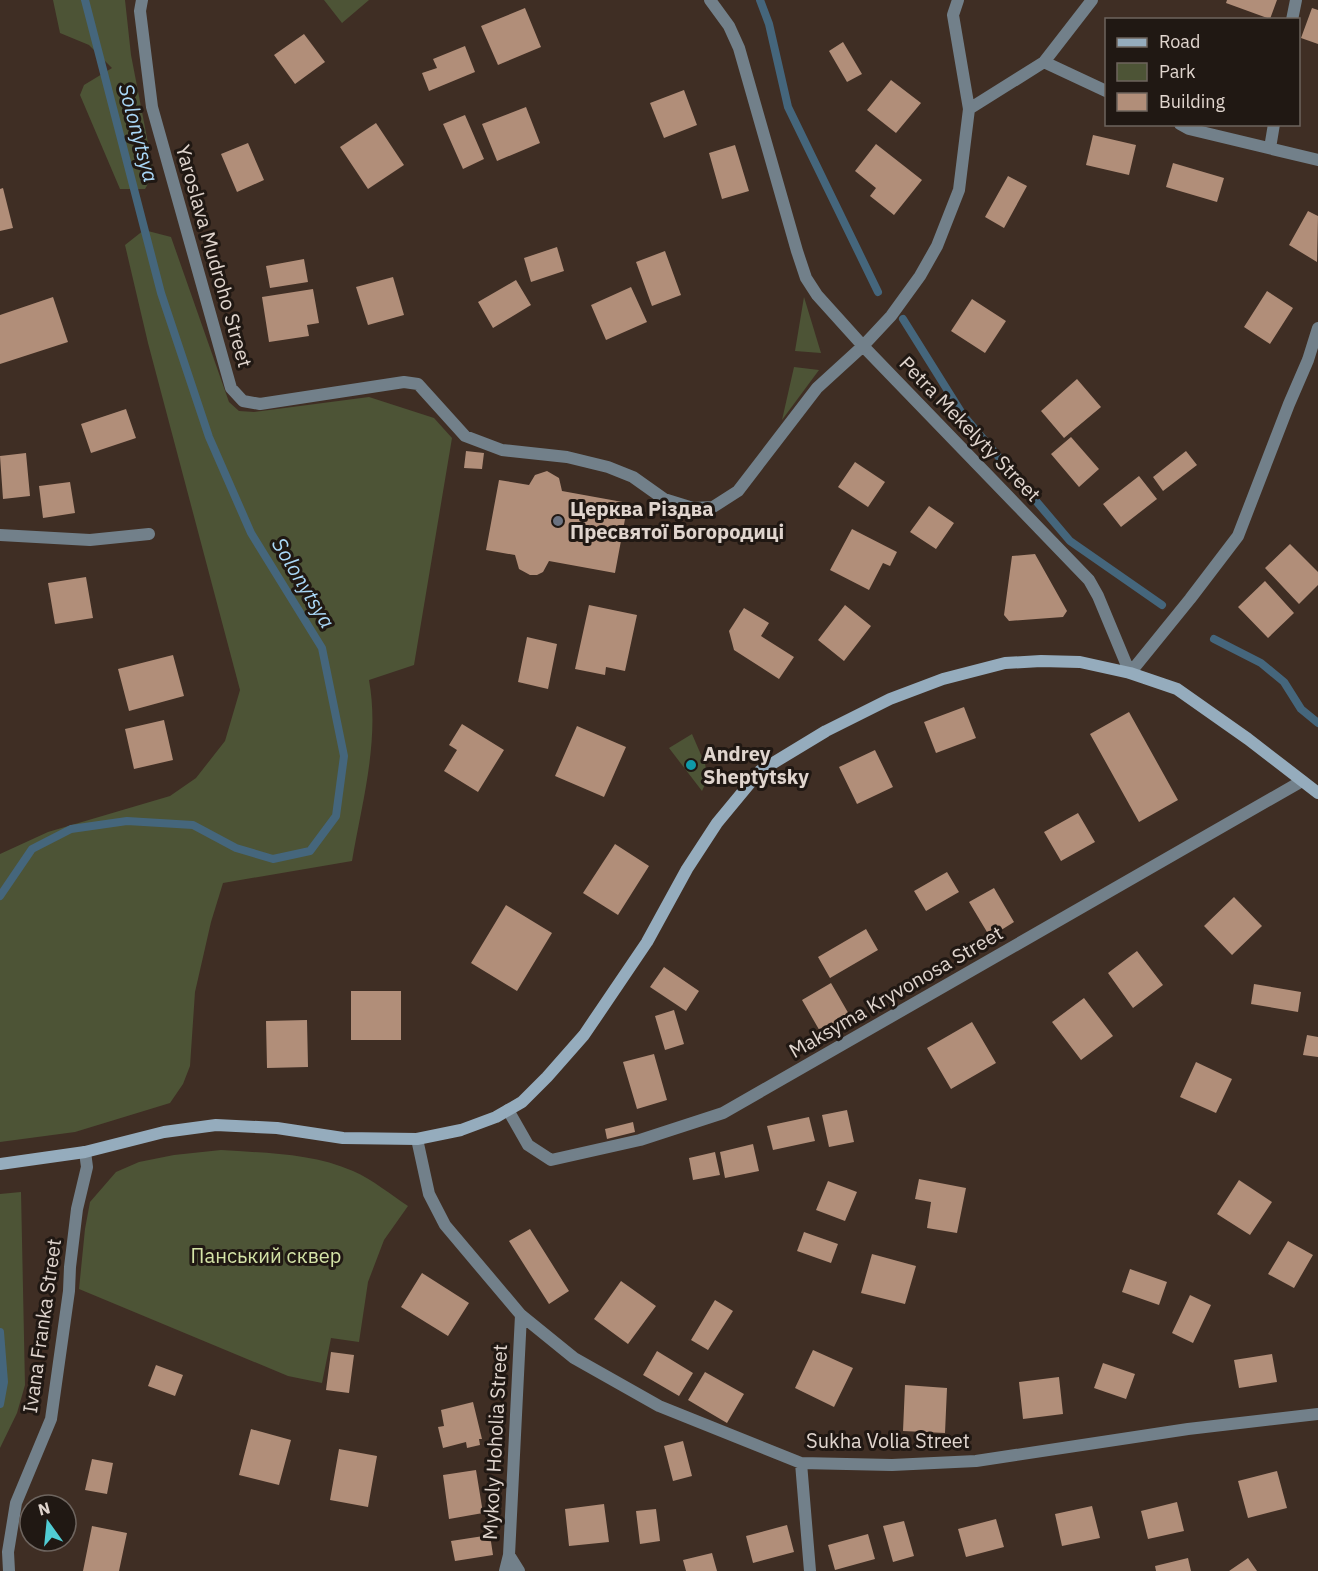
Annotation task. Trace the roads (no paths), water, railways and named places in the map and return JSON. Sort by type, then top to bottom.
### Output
[{"type":"street","name":"Yaroslava Mudroho Street","points":[[142,0],[140,12],[152,107],[231,388],[243,401],[260,404],[404,382],[418,384],[429,393],[458,430],[472,440],[502,450],[567,457],[608,467],[633,477],[664,499],[693,507],[713,507],[738,491],[817,388],[863,346]]},
{"type":"street","name":"Petra Mekelyty Street","points":[[710,0],[729,26],[739,48],[806,278],[817,295],[863,346],[1089,580],[1130,672]]},
{"type":"street","points":[[863,346],[891,316],[920,276],[937,246],[959,189],[969,110],[953,15],[957,0]]},
{"type":"street","points":[[969,110],[1044,62],[1092,0]]},
{"type":"street","points":[[1292,18],[1296,0]]},
{"type":"street","points":[[1044,62],[1105,89]]},
{"type":"street","points":[[1184,126],[1318,160]]},
{"type":"street","points":[[1270,148],[1274,126]]},
{"type":"street","points":[[1130,672],[1238,536],[1289,404],[1313,362],[1318,328]]},
{"type":"street","points":[[0,535],[90,540],[148,534]]},
{"type":"street","points":[[0,1164],[85,1152],[164,1132],[216,1125],[278,1128],[343,1138],[417,1139],[461,1130],[496,1117],[522,1102],[584,1035],[647,942],[687,869],[717,823],[760,771],[826,731],[890,699],[943,679],[1005,663],[1041,661],[1080,662],[1130,672],[1177,689],[1248,739],[1318,793]]},
{"type":"street","name":"Maksyma Kryvonosa Street","points":[[508,1110],[528,1144],[551,1160],[640,1140],[723,1113],[1302,781]]},
{"type":"street","name":"Sukha Volia Street","points":[[417,1139],[429,1194],[445,1225],[521,1315],[574,1358],[659,1406],[801,1463],[892,1465],[976,1461],[1188,1429],[1318,1414]]},
{"type":"street","name":"Ivana Franka Street","points":[[9,1571],[8,1552],[16,1503],[51,1419],[69,1291],[77,1209],[87,1167],[85,1152]]},
{"type":"street","name":"Mykoly Hoholia Street","points":[[505,1571],[509,1555],[521,1315]]},
{"type":"street","points":[[801,1463],[810,1571]]},
{"type":"street","points":[[509,1555],[519,1571]]},
{"type":"waterway","name":"Solonytsya","points":[[0,896],[32,849],[71,829],[127,821],[193,825],[236,848],[273,859],[310,851],[336,816],[344,756],[322,648],[251,533],[209,437],[161,293],[85,0]]},
{"type":"waterway","points":[[760,0],[769,24],[788,107],[878,292]]},
{"type":"waterway","points":[[903,319],[963,415],[1070,541],[1162,605]]},
{"type":"waterway","points":[[1214,639],[1261,663],[1284,682],[1301,709],[1318,723]]},
{"type":"waterway","name":"Solonytsya","points":[[0,1332],[4,1382],[0,1404]]},
{"type":"place","name":"Церква Різдва Пресвятої Богородиці","points":[[558,521]]},
{"type":"place","name":"Andrey Sheptytsky","points":[[691,765]]},
{"type":"park label","name":"Панський сквер","points":[[266,1256]]}]
